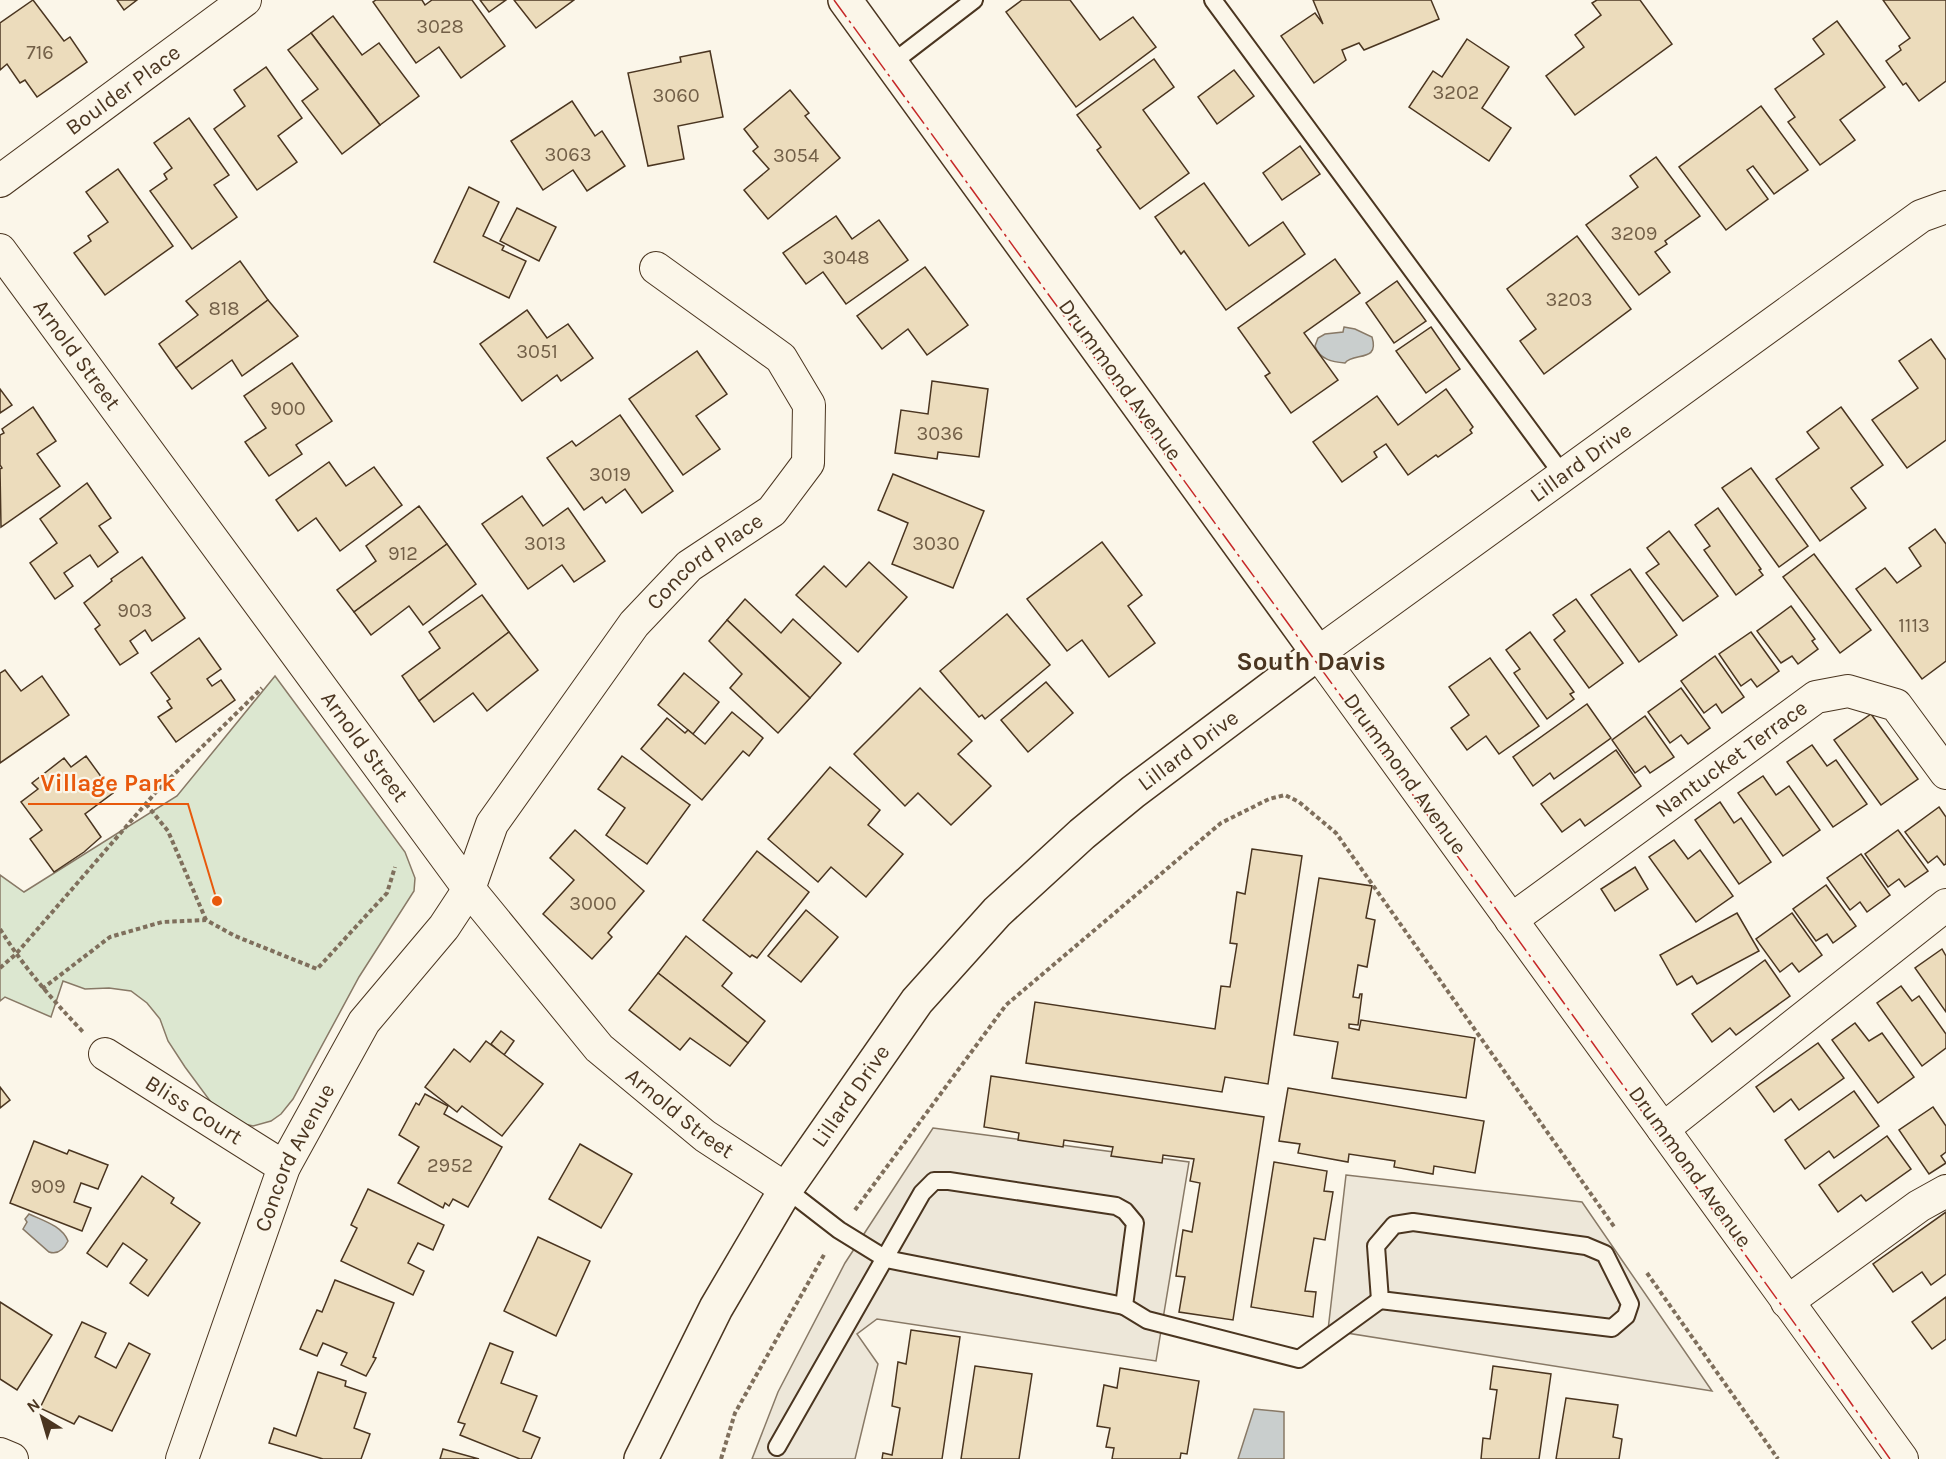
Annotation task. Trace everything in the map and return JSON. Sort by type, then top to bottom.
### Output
[{"type":"street","name":"Boulder Place","points":[[0,181],[245,0]]},
{"type":"street","name":"Drummond Avenue","points":[[845,0],[1902,1459]]},
{"type":"street","name":"Lillard Drive","points":[[641,1459],[716,1308],[786,1189],[917,1001],[997,912],[1082,834],[1132,792],[1318,653],[1934,212],[1946,184]]},
{"type":"street","name":"Arnold Street","points":[[0,250],[469,889],[599,1048],[705,1136],[786,1189]]},
{"type":"street","name":"Concord Place","points":[[469,889],[492,824],[634,624],[689,566],[772,511],[808,463],[809,405],[781,358],[656,268]]},
{"type":"street","name":"Nantucket Terrace","points":[[1511,920],[1816,697],[1848,691],[1896,705],[1946,773]]},
{"type":"street","name":"Concord Avenue","points":[[182,1459],[284,1167],[364,1022],[444,927],[469,889]]},
{"type":"street","points":[[1663,1129],[1946,905]]},
{"type":"street","name":"Bliss Court","points":[[105,1054],[284,1167]]},
{"type":"street","points":[[1787,1302],[1919,1206],[1946,1191]]},
{"type":"street","points":[[0,1454],[12,1459]]},
{"type":"lane","points":[[892,63],[974,0]]},
{"type":"lane","points":[[1213,0],[1563,476]]},
{"type":"lane","points":[[777,1448],[922,1193],[934,1181],[949,1181],[1116,1206],[1125,1211],[1135,1223],[1124,1306]]},
{"type":"lane","points":[[786,1189],[839,1230],[886,1259],[1124,1306],[1147,1320],[1299,1359],[1380,1300],[1612,1328],[1626,1316],[1630,1304],[1605,1254],[1586,1246],[1413,1222],[1394,1225],[1376,1246],[1380,1300]]},
{"type":"path","points":[[0,968],[16,954],[146,804],[262,688]]},
{"type":"path","points":[[722,1459],[735,1413],[839,1230],[1006,1005],[1221,823],[1269,799],[1285,795],[1299,802],[1336,833],[1619,1234]]},
{"type":"path","points":[[146,804],[168,831],[206,920]]},
{"type":"path","points":[[42,989],[110,937],[162,922],[206,920],[235,936],[317,969],[387,893],[395,867]]},
{"type":"path","points":[[0,929],[42,989],[105,1054]]},
{"type":"path","points":[[1640,1263],[1778,1459]]},
{"type":"green space","points":[[275,676],[405,852],[415,878],[414,891],[359,977],[293,1099],[281,1114],[271,1121],[253,1126],[240,1123],[216,1109],[168,1041],[160,1019],[147,1003],[131,991],[109,988],[85,989],[63,981],[51,1017],[5,997],[0,1001],[0,875],[24,892],[177,796]]},
{"type":"shaded area","points":[[1344,327],[1355,329],[1372,337],[1373,345],[1369,354],[1345,363],[1332,361],[1317,351],[1315,346],[1318,338],[1325,334],[1343,332]]},
{"type":"shaded area","points":[[933,1128],[1189,1162],[1156,1361],[877,1319],[857,1334],[878,1364],[855,1459],[752,1459],[778,1392],[845,1263]]},
{"type":"shaded area","points":[[1346,1175],[1582,1202],[1712,1391],[1328,1330]]},
{"type":"shaded area","points":[[29,1214],[52,1224],[61,1231],[68,1241],[63,1249],[55,1253],[49,1252],[23,1229],[27,1222],[25,1219]]},
{"type":"shaded area","points":[[1254,1409],[1284,1412],[1284,1459],[1238,1459]]},
{"type":"building","points":[[33,0],[64,41],[70,37],[87,62],[37,97],[25,80],[20,83],[7,64],[0,70],[0,23]]},
{"type":"building","points":[[117,0],[137,0],[124,10]]},
{"type":"building","points":[[376,0],[422,0],[425,5],[432,0],[472,0],[505,46],[461,78],[439,47],[416,63],[373,2]]},
{"type":"building","points":[[480,0],[506,0],[489,12]]},
{"type":"building","points":[[514,0],[574,0],[536,28]]},
{"type":"building","points":[[1022,0],[1070,0],[1100,40],[1133,17],[1156,47],[1076,107],[1006,12]]},
{"type":"building","points":[[1313,0],[1431,0],[1439,19],[1364,50],[1359,43],[1342,50],[1346,60],[1314,83],[1281,36],[1315,13],[1323,24]]},
{"type":"building","points":[[1597,0],[1640,0],[1672,44],[1575,115],[1546,76],[1584,47],[1575,35],[1601,15],[1592,3]]},
{"type":"building","points":[[1883,0],[1946,0],[1946,81],[1919,101],[1906,83],[1903,85],[1886,61],[1901,50],[1899,46],[1910,38]]},
{"type":"building","points":[[333,16],[362,55],[379,43],[419,96],[380,125],[311,33]]},
{"type":"building","points":[[1837,21],[1885,87],[1840,120],[1855,140],[1820,165],[1788,122],[1795,117],[1775,89],[1824,54],[1813,39]]},
{"type":"building","points":[[311,33],[380,125],[342,154],[302,101],[318,89],[288,50]]},
{"type":"building","points":[[1467,39],[1509,67],[1482,108],[1511,128],[1489,161],[1409,107],[1433,71],[1442,77]]},
{"type":"building","points":[[710,51],[723,117],[678,126],[684,159],[648,166],[628,73],[681,62],[680,57]]},
{"type":"building","points":[[1154,59],[1174,87],[1143,110],[1189,173],[1140,209],[1097,150],[1101,147],[1077,115]]},
{"type":"building","points":[[266,67],[302,118],[278,136],[297,162],[257,190],[214,129],[245,106],[234,90]]},
{"type":"building","points":[[1234,70],[1254,96],[1217,124],[1198,97]]},
{"type":"building","points":[[790,90],[809,113],[805,116],[840,158],[768,219],[744,190],[769,169],[753,151],[758,147],[744,129]]},
{"type":"building","points":[[572,101],[595,136],[602,131],[625,166],[587,191],[573,170],[543,190],[511,141]]},
{"type":"building","points":[[1761,106],[1808,170],[1774,194],[1753,166],[1747,170],[1768,199],[1726,230],[1679,167]]},
{"type":"building","points":[[189,118],[229,175],[214,185],[237,217],[192,249],[150,191],[167,179],[164,174],[172,168],[154,143]]},
{"type":"building","points":[[1300,146],[1320,174],[1282,200],[1263,173]]},
{"type":"building","points":[[1656,157],[1700,216],[1665,241],[1667,244],[1655,252],[1670,272],[1639,295],[1586,225],[1638,187],[1630,176]]},
{"type":"building","points":[[118,169],[173,246],[105,295],[74,253],[91,241],[88,236],[108,222],[86,192]]},
{"type":"building","points":[[1204,183],[1249,246],[1283,222],[1305,254],[1226,310],[1184,251],[1181,254],[1155,217]]},
{"type":"building","points":[[469,187],[499,202],[483,236],[504,246],[502,250],[526,261],[509,298],[434,262]]},
{"type":"building","points":[[517,208],[556,227],[539,261],[500,241]]},
{"type":"building","points":[[836,216],[852,239],[879,220],[908,260],[846,304],[823,272],[806,284],[783,253]]},
{"type":"building","points":[[1577,236],[1631,309],[1544,374],[1520,341],[1536,329],[1507,289]]},
{"type":"building","points":[[1335,259],[1360,293],[1304,333],[1338,380],[1291,413],[1265,376],[1270,373],[1238,328]]},
{"type":"building","points":[[240,261],[268,300],[176,368],[159,344],[198,315],[186,301]]},
{"type":"building","points":[[925,267],[968,325],[927,355],[908,329],[882,349],[857,316]]},
{"type":"building","points":[[1397,281],[1426,321],[1394,343],[1366,303]]},
{"type":"building","points":[[268,300],[298,336],[242,376],[232,360],[192,389],[176,368]]},
{"type":"building","points":[[527,310],[547,338],[568,324],[593,358],[561,381],[557,375],[522,401],[480,344]]},
{"type":"building","points":[[1431,327],[1460,369],[1426,393],[1396,351]]},
{"type":"building","points":[[1931,339],[1946,360],[1946,440],[1907,468],[1872,420],[1918,388],[1899,361]]},
{"type":"building","points":[[697,351],[727,394],[696,416],[720,449],[683,475],[629,399]]},
{"type":"building","points":[[292,363],[332,421],[296,445],[302,454],[269,476],[245,442],[266,428],[244,396]]},
{"type":"building","points":[[932,381],[988,389],[979,457],[938,452],[937,459],[895,453],[901,410],[928,414]]},
{"type":"building","points":[[0,389],[12,405],[0,413]]},
{"type":"building","points":[[1446,389],[1473,427],[1470,430],[1472,433],[1408,475],[1386,444],[1374,452],[1377,457],[1342,482],[1313,442],[1377,396],[1398,425]]},
{"type":"building","points":[[33,407],[56,441],[37,454],[60,486],[1,527],[0,435],[4,433],[2,429]]},
{"type":"building","points":[[1841,407],[1883,465],[1851,488],[1866,508],[1820,541],[1776,479],[1819,448],[1807,432]]},
{"type":"building","points":[[620,415],[673,491],[642,513],[625,489],[606,503],[602,497],[584,510],[547,458],[572,441],[576,446]]},
{"type":"building","points":[[329,462],[346,486],[374,467],[402,505],[340,551],[316,518],[298,531],[276,500]]},
{"type":"building","points":[[1751,468],[1808,546],[1779,567],[1722,488]]},
{"type":"building","points":[[893,474],[984,511],[953,588],[892,564],[908,523],[878,510]]},
{"type":"building","points":[[87,483],[111,518],[99,526],[118,552],[98,567],[90,555],[64,573],[73,586],[55,599],[30,563],[57,543],[40,519]]},
{"type":"building","points":[[522,496],[543,526],[568,508],[605,561],[574,582],[562,565],[528,589],[482,524]]},
{"type":"building","points":[[419,506],[447,544],[354,612],[337,590],[376,561],[366,546]]},
{"type":"building","points":[[1718,508],[1763,575],[1736,595],[1704,550],[1710,546],[1695,525]]},
{"type":"building","points":[[1935,529],[1946,544],[1946,661],[1922,679],[1856,589],[1885,568],[1897,583],[1921,566],[1909,548]]},
{"type":"building","points":[[1669,531],[1718,596],[1683,621],[1646,573],[1659,564],[1647,548]]},
{"type":"building","points":[[1102,542],[1142,595],[1128,606],[1155,643],[1109,677],[1082,640],[1067,651],[1027,599]]},
{"type":"building","points":[[447,544],[476,584],[423,625],[409,606],[371,635],[354,612]]},
{"type":"building","points":[[1814,554],[1871,630],[1840,653],[1783,577]]},
{"type":"building","points":[[142,557],[185,618],[152,641],[145,630],[130,641],[138,653],[120,665],[95,629],[100,625],[84,603],[112,581],[111,579]]},
{"type":"building","points":[[869,562],[907,597],[858,652],[796,595],[824,566],[846,587]]},
{"type":"building","points":[[1630,569],[1677,635],[1639,662],[1591,595]]},
{"type":"building","points":[[482,595],[509,632],[419,701],[402,676],[440,648],[429,632]]},
{"type":"building","points":[[745,599],[781,633],[793,619],[841,663],[810,698],[727,620]]},
{"type":"building","points":[[1576,599],[1623,663],[1589,688],[1554,640],[1565,631],[1553,615]]},
{"type":"building","points":[[1791,606],[1815,639],[1812,641],[1818,649],[1798,664],[1792,656],[1781,663],[1757,631]]},
{"type":"building","points":[[1007,614],[1050,665],[985,719],[982,715],[979,717],[940,671]]},
{"type":"building","points":[[727,620],[810,698],[778,733],[730,688],[742,674],[709,641]]},
{"type":"building","points":[[509,632],[538,670],[487,711],[473,693],[434,722],[419,701]]},
{"type":"building","points":[[1530,632],[1574,692],[1570,694],[1574,699],[1547,719],[1514,673],[1520,669],[1506,650]]},
{"type":"building","points":[[1751,632],[1779,671],[1757,687],[1751,679],[1741,686],[1719,654]]},
{"type":"building","points":[[199,638],[221,669],[207,679],[212,686],[221,680],[235,700],[176,742],[158,717],[172,708],[167,701],[170,699],[151,673]]},
{"type":"building","points":[[1715,656],[1744,697],[1722,713],[1716,704],[1704,713],[1681,681]]},
{"type":"building","points":[[1490,658],[1539,726],[1499,754],[1486,736],[1467,750],[1451,728],[1469,715],[1449,687]]},
{"type":"building","points":[[5,670],[21,691],[42,676],[69,715],[0,763],[0,673]]},
{"type":"building","points":[[684,673],[719,702],[693,734],[658,705]]},
{"type":"building","points":[[1046,682],[1073,713],[1028,752],[1001,720]]},
{"type":"building","points":[[920,688],[972,741],[958,754],[991,786],[951,825],[918,793],[905,806],[854,754]]},
{"type":"building","points":[[1681,688],[1710,728],[1688,744],[1681,735],[1670,743],[1648,712]]},
{"type":"building","points":[[1587,704],[1611,738],[1554,779],[1550,773],[1533,786],[1513,757]]},
{"type":"building","points":[[732,712],[763,738],[749,756],[743,751],[702,800],[641,749],[667,718],[685,733],[688,730],[705,744]]},
{"type":"building","points":[[1871,714],[1918,779],[1881,805],[1834,740]]},
{"type":"building","points":[[1645,716],[1674,757],[1650,773],[1645,766],[1635,773],[1612,740]]},
{"type":"building","points":[[1812,745],[1827,766],[1836,760],[1867,804],[1833,827],[1787,762]]},
{"type":"building","points":[[1616,750],[1641,786],[1585,826],[1580,819],[1562,832],[1541,804]]},
{"type":"building","points":[[86,756],[113,793],[85,814],[101,837],[84,852],[54,872],[30,839],[42,830],[21,802],[38,789],[32,783],[64,758],[71,767]]},
{"type":"building","points":[[622,756],[690,805],[647,864],[606,835],[625,808],[598,789]]},
{"type":"building","points":[[830,767],[880,810],[868,825],[903,854],[866,897],[831,867],[818,882],[768,839]]},
{"type":"building","points":[[1763,776],[1776,795],[1789,786],[1820,830],[1783,856],[1738,793]]},
{"type":"building","points":[[1720,802],[1734,823],[1741,818],[1771,862],[1739,884],[1695,820]]},
{"type":"building","points":[[1939,807],[1946,817],[1946,864],[1944,865],[1937,856],[1928,863],[1905,832]]},
{"type":"building","points":[[575,830],[644,891],[608,933],[612,937],[592,959],[543,914],[574,880],[550,858]]},
{"type":"building","points":[[1898,830],[1928,871],[1905,887],[1899,879],[1888,887],[1865,854]]},
{"type":"building","points":[[1674,840],[1688,859],[1700,850],[1733,896],[1696,922],[1649,857]]},
{"type":"building","points":[[1252,849],[1302,856],[1268,1084],[1225,1077],[1222,1092],[1026,1063],[1035,1002],[1215,1029],[1221,986],[1230,987],[1237,944],[1230,943],[1237,892],[1245,894]]},
{"type":"building","points":[[757,851],[809,892],[757,958],[752,955],[750,957],[703,920]]},
{"type":"building","points":[[1861,854],[1890,895],[1867,912],[1860,902],[1850,910],[1827,878]]},
{"type":"building","points":[[1635,867],[1648,889],[1615,911],[1601,889]]},
{"type":"building","points":[[1319,878],[1372,886],[1366,918],[1375,920],[1367,967],[1358,965],[1353,997],[1359,998],[1362,994],[1358,1025],[1349,1024],[1349,1028],[1359,1030],[1361,1020],[1475,1038],[1466,1098],[1332,1078],[1338,1042],[1294,1035]]},
{"type":"building","points":[[1826,885],[1856,926],[1833,943],[1827,934],[1816,941],[1793,909]]},
{"type":"building","points":[[806,910],[838,937],[801,982],[768,956]]},
{"type":"building","points":[[1737,913],[1759,951],[1697,984],[1692,976],[1677,985],[1660,955]]},
{"type":"building","points":[[1792,913],[1822,955],[1799,972],[1792,963],[1780,972],[1756,939]]},
{"type":"building","points":[[686,936],[732,973],[722,986],[765,1021],[748,1043],[658,973]]},
{"type":"building","points":[[1942,949],[1946,956],[1946,1012],[1915,968]]},
{"type":"building","points":[[1765,960],[1790,996],[1736,1035],[1730,1028],[1712,1042],[1692,1014]]},
{"type":"building","points":[[658,973],[748,1043],[730,1066],[690,1038],[680,1050],[629,1010]]},
{"type":"building","points":[[1901,986],[1912,1001],[1919,996],[1946,1034],[1946,1048],[1922,1066],[1877,1003]]},
{"type":"building","points":[[1855,1023],[1869,1041],[1882,1033],[1914,1077],[1878,1103],[1832,1040]]},
{"type":"building","points":[[501,1031],[514,1041],[504,1055],[491,1044]]},
{"type":"building","points":[[486,1041],[543,1084],[502,1136],[462,1106],[457,1112],[425,1087],[454,1049],[470,1062]]},
{"type":"building","points":[[1818,1043],[1844,1078],[1799,1110],[1791,1099],[1774,1112],[1756,1087]]},
{"type":"building","points":[[991,1076],[1264,1117],[1233,1320],[1179,1312],[1185,1277],[1176,1276],[1183,1230],[1192,1232],[1200,1183],[1190,1181],[1194,1159],[1163,1155],[1162,1163],[1111,1156],[1113,1147],[1064,1140],[1063,1147],[1018,1140],[1019,1133],[984,1127]]},
{"type":"building","points":[[0,1087],[10,1100],[0,1108]]},
{"type":"building","points":[[1288,1088],[1484,1121],[1475,1173],[1434,1166],[1433,1174],[1394,1167],[1395,1161],[1349,1154],[1348,1162],[1298,1153],[1300,1144],[1279,1141]]},
{"type":"building","points":[[1854,1091],[1879,1126],[1834,1158],[1829,1151],[1805,1169],[1785,1140]]},
{"type":"building","points":[[425,1094],[448,1106],[444,1114],[502,1147],[468,1207],[453,1199],[449,1206],[445,1203],[443,1208],[398,1183],[419,1147],[399,1135],[416,1103],[419,1105]]},
{"type":"building","points":[[1933,1107],[1946,1126],[1946,1152],[1941,1156],[1946,1163],[1929,1174],[1899,1130]]},
{"type":"building","points":[[1887,1136],[1911,1169],[1866,1201],[1861,1195],[1838,1212],[1819,1185]]},
{"type":"building","points":[[34,1141],[67,1154],[69,1150],[108,1165],[98,1189],[81,1183],[74,1202],[91,1208],[82,1231],[10,1203]]},
{"type":"building","points":[[580,1144],[632,1174],[601,1228],[549,1199]]},
{"type":"building","points":[[1274,1162],[1327,1171],[1324,1191],[1333,1192],[1325,1240],[1314,1238],[1305,1291],[1316,1292],[1313,1317],[1251,1307]]},
{"type":"building","points":[[142,1176],[174,1198],[171,1203],[200,1223],[148,1296],[130,1283],[147,1260],[123,1243],[107,1267],[87,1253]]},
{"type":"building","points":[[368,1189],[444,1225],[433,1250],[418,1243],[408,1263],[424,1271],[413,1295],[341,1261],[357,1228],[351,1225]]},
{"type":"building","points":[[1946,1212],[1946,1274],[1931,1285],[1922,1272],[1893,1292],[1873,1264]]},
{"type":"building","points":[[538,1237],[590,1261],[556,1336],[504,1311]]},
{"type":"building","points":[[335,1280],[394,1303],[373,1357],[376,1358],[366,1376],[341,1365],[347,1353],[323,1343],[317,1356],[300,1349],[317,1310],[322,1312]]},
{"type":"building","points":[[1946,1297],[1946,1339],[1932,1349],[1912,1322]]},
{"type":"building","points":[[0,1302],[52,1335],[17,1390],[0,1379]]},
{"type":"building","points":[[82,1322],[106,1333],[95,1357],[116,1368],[129,1343],[150,1354],[112,1431],[79,1416],[74,1424],[40,1408]]},
{"type":"building","points":[[911,1330],[960,1337],[942,1459],[882,1459],[883,1453],[892,1455],[900,1408],[892,1406],[898,1362],[906,1364]]},
{"type":"building","points":[[490,1343],[513,1352],[501,1383],[537,1396],[523,1431],[540,1438],[531,1459],[520,1459],[460,1435],[465,1424],[458,1422]]},
{"type":"building","points":[[975,1366],[1032,1374],[1019,1459],[961,1459]]},
{"type":"building","points":[[1493,1366],[1551,1374],[1539,1459],[1481,1459],[1483,1438],[1490,1439],[1497,1390],[1490,1389]]},
{"type":"building","points":[[1120,1368],[1199,1381],[1187,1454],[1181,1453],[1180,1459],[1112,1459],[1114,1448],[1106,1447],[1110,1428],[1097,1426],[1104,1385],[1117,1388]]},
{"type":"building","points":[[318,1372],[346,1381],[345,1386],[366,1393],[354,1428],[370,1434],[361,1459],[323,1459],[269,1443],[274,1428],[296,1436]]},
{"type":"building","points":[[1566,1398],[1618,1405],[1613,1437],[1622,1439],[1619,1459],[1556,1459]]},
{"type":"building","points":[[443,1449],[479,1459],[440,1459]]},
{"type":"power","points":[[834,0],[1512,931],[1890,1459]]},
{"type":"place","name":"Village Park","points":[[217,901]]},
{"type":"district","name":"South Davis","points":[[1311,661]]}]
